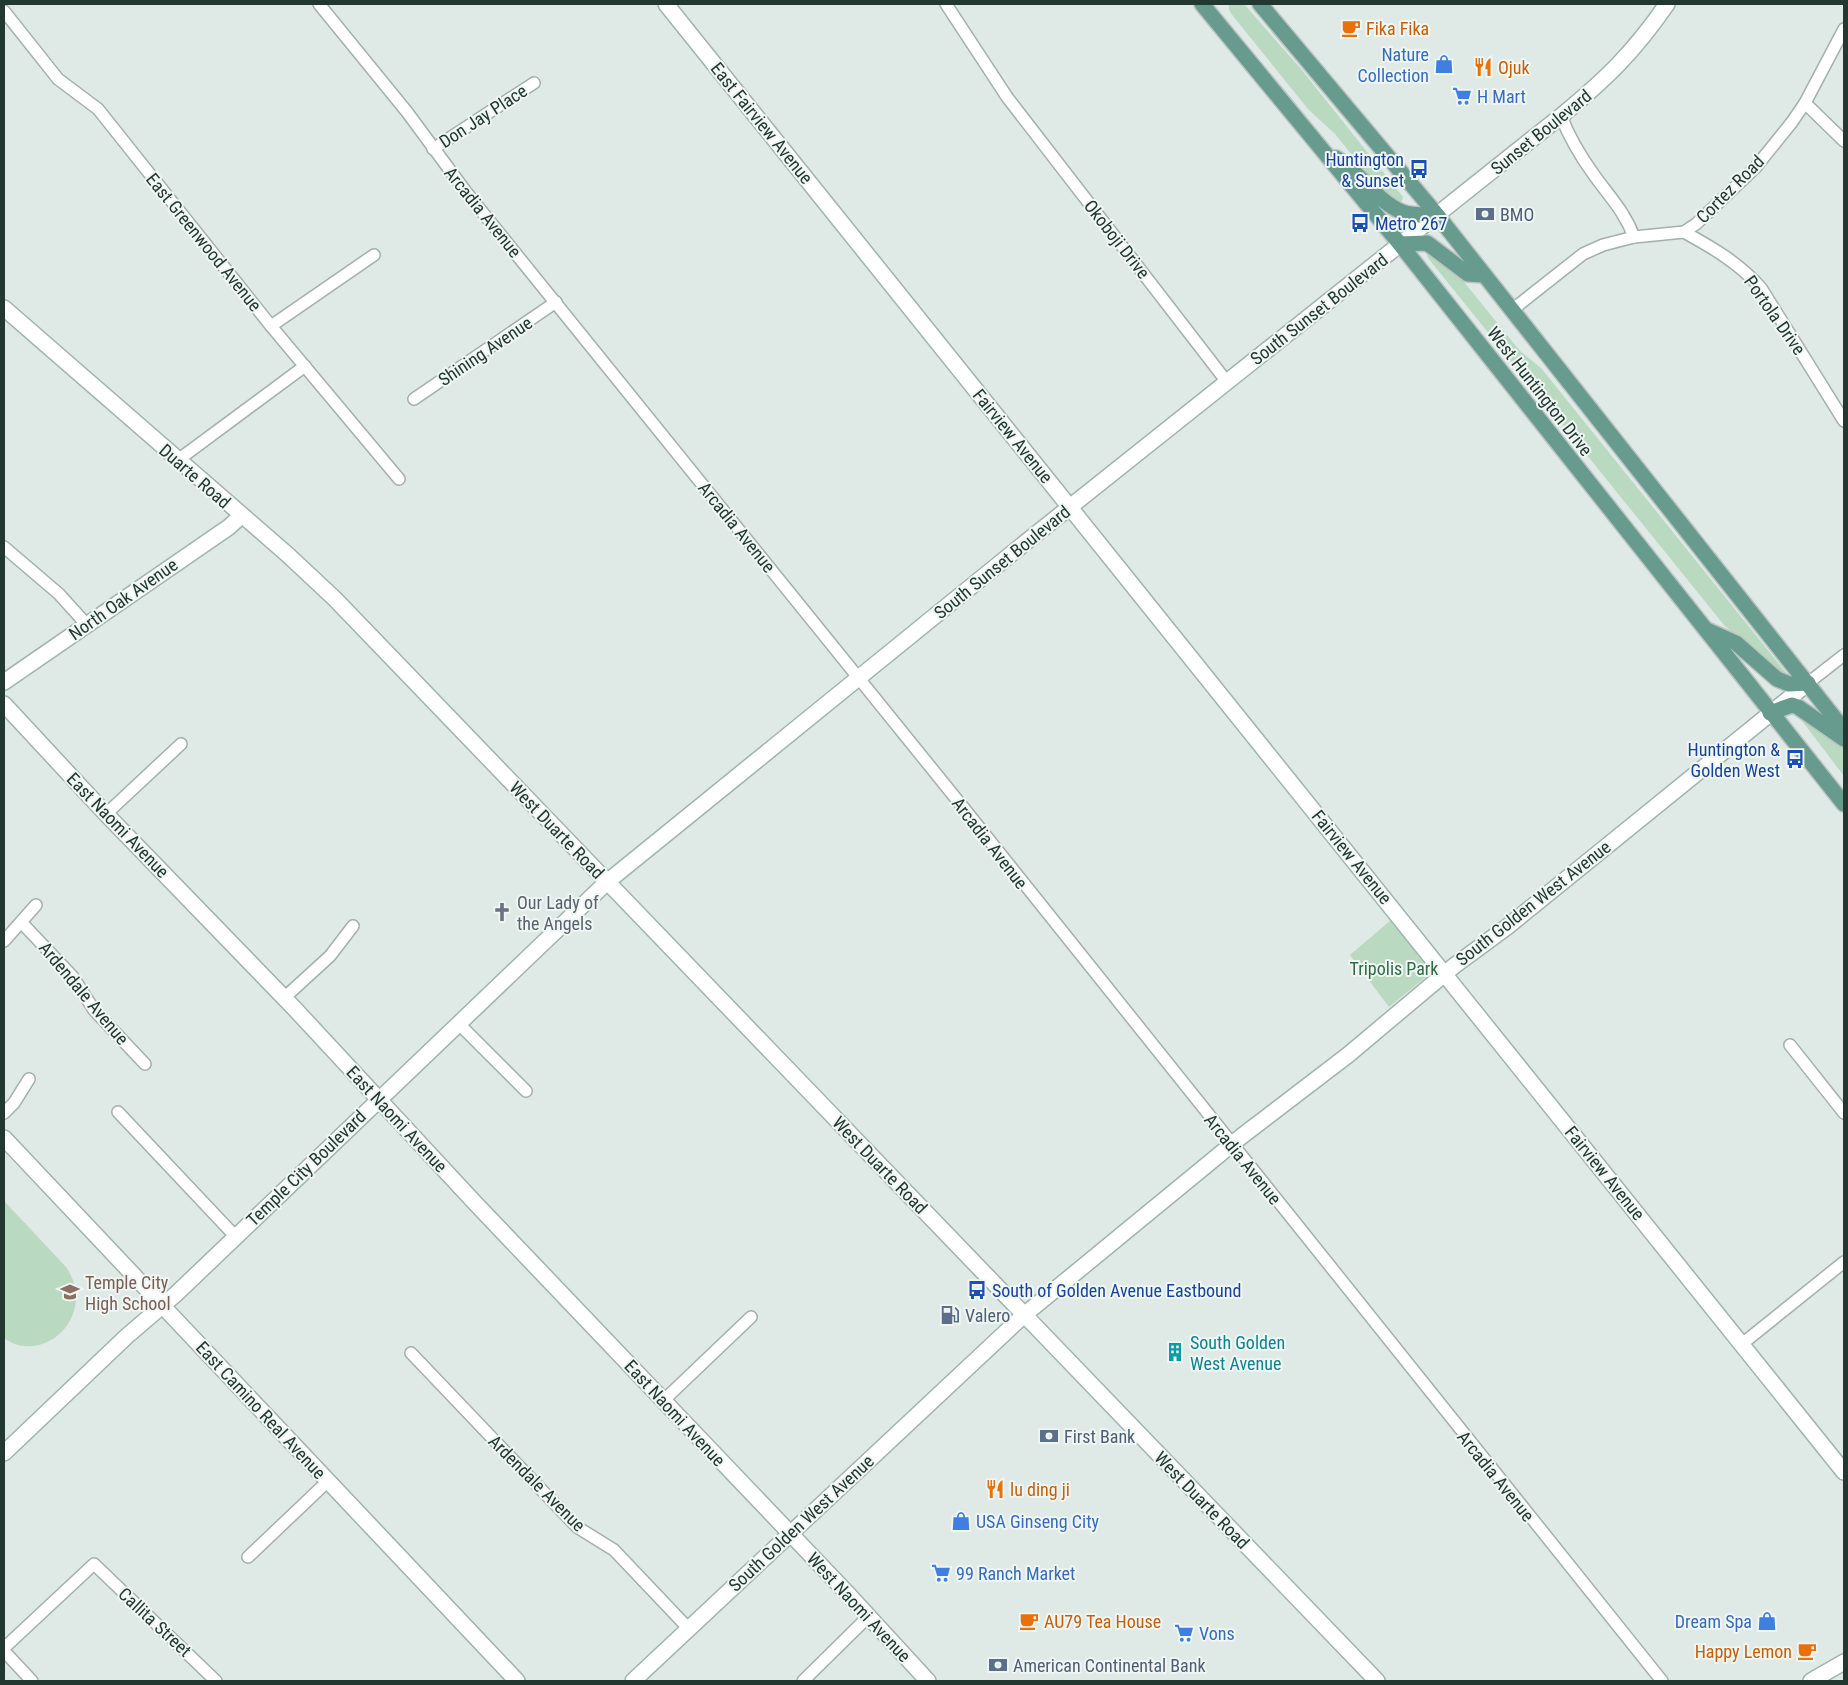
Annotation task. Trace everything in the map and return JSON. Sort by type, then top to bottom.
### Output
[{"type":"main road","name":"West Huntington Drive","points":[[1202,4],[1400,244],[1770,714],[1844,804]]},
{"type":"main road","name":"West Huntington Drive","points":[[1260,4],[1437,215],[1844,730]]},
{"type":"main road","points":[[1322,149],[1348,165],[1365,183],[1403,213],[1437,215]]},
{"type":"main road","points":[[1400,244],[1426,243],[1468,274],[1484,275]]},
{"type":"main road","points":[[1704,628],[1736,643],[1777,678],[1789,684],[1808,683]]},
{"type":"main road","points":[[1770,714],[1792,705],[1798,707],[1844,739]]},
{"type":"street","name":"Arcadia Avenue","points":[[319,4],[407,112],[433,149],[1662,1681]]},
{"type":"street","name":"East Fairview Avenue","points":[[666,4],[858,243]]},
{"type":"street","name":"Okoboji Drive","points":[[946,4],[1007,97],[1227,382]]},
{"type":"street","name":"Sunset Boulevard","points":[[1400,244],[1561,116],[1616,69],[1635,49],[1667,4]]},
{"type":"street","name":"East Greenwood Avenue","points":[[4,11],[58,79],[98,109],[271,326],[399,479]]},
{"type":"street","name":"Cortez Road","points":[[1512,310],[1583,254],[1604,245],[1634,238],[1684,232],[1696,224],[1755,168],[1805,103],[1844,29]]},
{"type":"street","name":"Don Jay Place","points":[[433,149],[534,83]]},
{"type":"street","points":[[1805,103],[1844,140]]},
{"type":"street","points":[[1561,116],[1567,131],[1594,175],[1622,210],[1634,238]]},
{"type":"street","name":"Portola Drive","points":[[1684,232],[1726,256],[1747,272],[1761,288],[1844,421]]},
{"type":"street","name":"Fairview Avenue","points":[[858,243],[1844,1472]]},
{"type":"street","name":"South Sunset Boulevard","points":[[607,882],[1070,507],[1400,244]]},
{"type":"street","points":[[271,326],[374,256]]},
{"type":"street","name":"Shining Avenue","points":[[414,399],[556,302]]},
{"type":"street","name":"Duarte Road","points":[[4,308],[288,555],[382,648]]},
{"type":"street","points":[[178,460],[305,366]]},
{"type":"street","name":"North Oak Avenue","points":[[4,682],[229,527],[241,516]]},
{"type":"street","points":[[4,547],[58,594],[86,625]]},
{"type":"street","name":"West Duarte Road","points":[[382,648],[1377,1681]]},
{"type":"street","points":[[1808,683],[1844,655]]},
{"type":"street","name":"South Golden West Avenue","points":[[633,1681],[1024,1315],[1232,1144],[1379,1030],[1444,974],[1520,916],[1808,683]]},
{"type":"street","name":"East Naomi Avenue","points":[[4,704],[106,814],[284,998],[476,1204],[790,1534]]},
{"type":"street","points":[[106,814],[181,744]]},
{"type":"street","name":"Temple City Boulevard","points":[[4,1453],[607,882]]},
{"type":"street","points":[[4,941],[36,905]]},
{"type":"street","name":"Ardendale Avenue","points":[[22,923],[73,977],[94,1010],[145,1064]]},
{"type":"street","points":[[284,998],[330,956],[353,926]]},
{"type":"street","points":[[458,1024],[526,1090]]},
{"type":"street","points":[[1790,1045],[1844,1113]]},
{"type":"street","points":[[4,1113],[14,1103],[29,1079]]},
{"type":"street","points":[[118,1112],[235,1236]]},
{"type":"street","name":"East Camino Real Avenue","points":[[4,1138],[518,1681]]},
{"type":"street","points":[[1742,1344],[1844,1262]]},
{"type":"street","points":[[664,1400],[751,1317]]},
{"type":"street","name":"Ardendale Avenue","points":[[411,1353],[578,1527],[614,1550],[689,1628]]},
{"type":"street","points":[[248,1558],[328,1481]]},
{"type":"street","name":"West Naomi Avenue","points":[[790,1534],[928,1681]]},
{"type":"street","name":"Callita Street","points":[[4,1650],[94,1564],[216,1681]]},
{"type":"street","points":[[803,1681],[869,1616]]},
{"type":"street","points":[[4,1650],[32,1681]]},
{"type":"street","points":[[1811,1681],[1844,1662]]},
{"type":"green space","points":[[1229,4],[1244,4],[1301,69],[1403,197],[1401,203],[1398,203],[1382,192],[1335,134],[1308,109],[1233,16],[1229,10]]},
{"type":"green space","points":[[1426,251],[1451,266],[1520,351],[1541,368],[1787,674],[1783,677],[1724,625],[1428,258]]},
{"type":"green space","points":[[1796,713],[1829,733],[1844,748],[1844,776]]},
{"type":"green space","name":"Tripolis Park","points":[[1391,920],[1429,969],[1428,975],[1389,1007],[1350,955]]},
{"type":"green space","points":[[4,1201],[66,1267],[74,1285],[76,1302],[71,1318],[62,1331],[49,1341],[35,1346],[19,1345],[4,1338]]},
{"type":"place","name":"Fika Fika","points":[[1351,28]]},
{"type":"place","name":"Nature Collection","points":[[1444,64]]},
{"type":"place","name":"Ojuk","points":[[1483,67]]},
{"type":"place","name":"H Mart","points":[[1462,96]]},
{"type":"place","name":"Huntington & Sunset","points":[[1419,169]]},
{"type":"place","name":"BMO","points":[[1485,214]]},
{"type":"place","name":"Metro 267","points":[[1360,223]]},
{"type":"place","name":"Huntington & Golden West","points":[[1795,759]]},
{"type":"place","name":"Our Lady of the Angels","points":[[502,912]]},
{"type":"place","name":"South of Golden Avenue Eastbound","points":[[977,1290]]},
{"type":"place","name":"Temple City High School","points":[[70,1292]]},
{"type":"place","name":"Valero","points":[[950,1315]]},
{"type":"place","name":"South Golden West Avenue","points":[[1175,1352]]},
{"type":"place","name":"First Bank","points":[[1049,1436]]},
{"type":"place","name":"lu ding ji","points":[[995,1489]]},
{"type":"place","name":"USA Ginseng City","points":[[961,1521]]},
{"type":"place","name":"99 Ranch Market","points":[[941,1573]]},
{"type":"place","name":"AU79 Tea House","points":[[1029,1621]]},
{"type":"place","name":"Dream Spa","points":[[1767,1621]]},
{"type":"place","name":"Vons","points":[[1184,1633]]},
{"type":"place","name":"Happy Lemon","points":[[1807,1651]]},
{"type":"place","name":"American Continental Bank","points":[[998,1665]]}]
